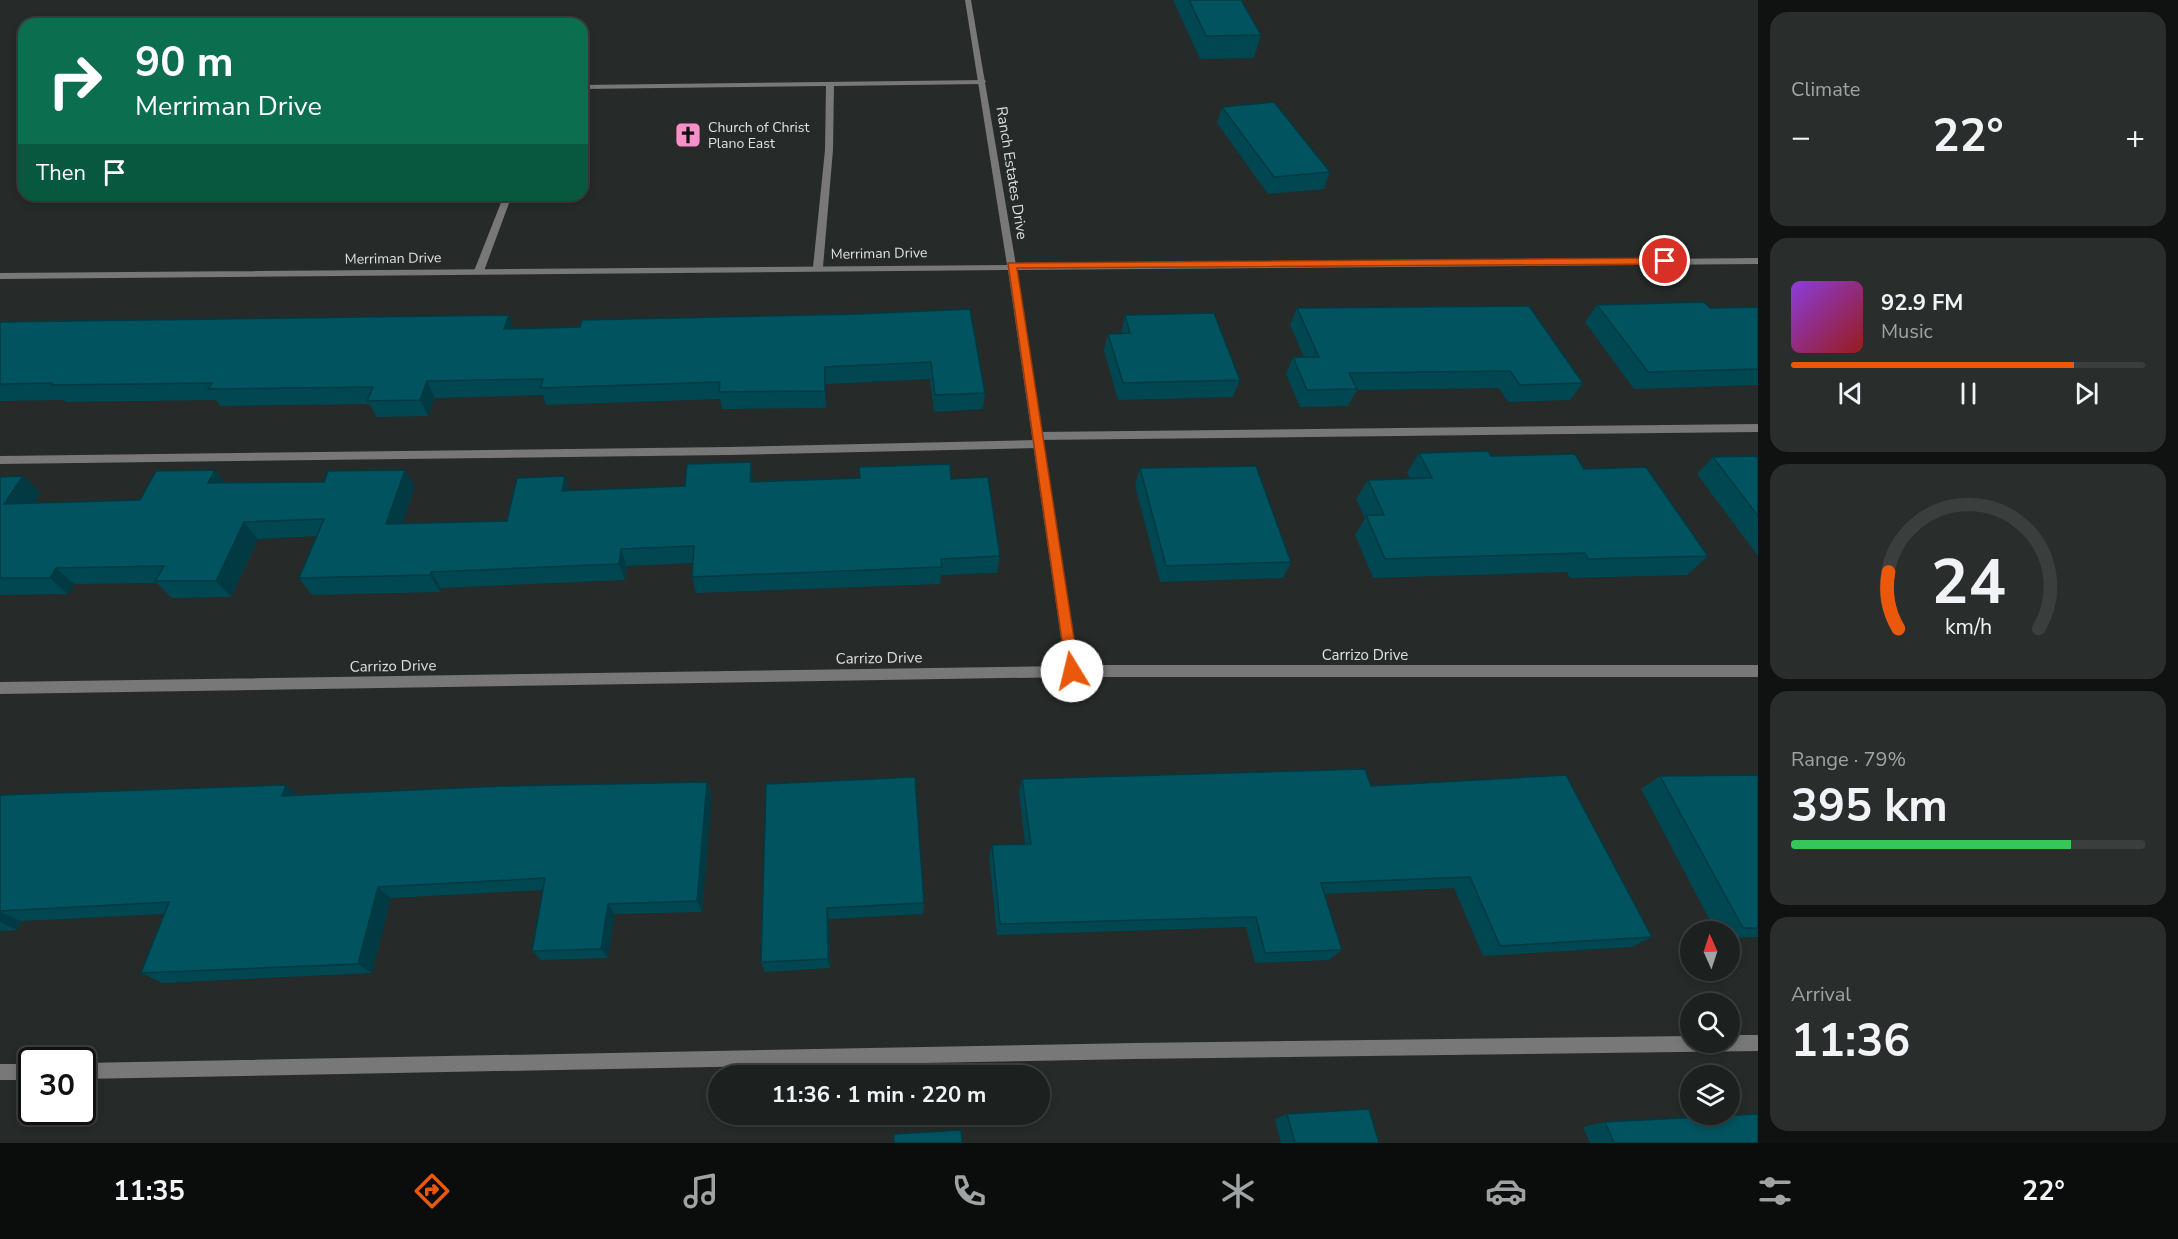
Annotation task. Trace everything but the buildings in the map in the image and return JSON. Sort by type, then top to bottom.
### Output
[{"type":"street","name":"Ranch Estates Drive","points":[[968,0],[1012,265],[1072,671]]},
{"type":"street","points":[[588,87],[982,82]]},
{"type":"street","points":[[818,267],[829,150],[830,84]]},
{"type":"street","points":[[479,271],[506,201]]},
{"type":"street","name":"Merriman Drive","points":[[0,276],[1012,265],[1758,261]]},
{"type":"street","points":[[0,460],[728,451],[1037,440],[1758,428]]},
{"type":"street","name":"Carrizo Drive","points":[[0,688],[1072,671],[1758,671]]},
{"type":"street","points":[[96,1071],[1134,1051],[1758,1043]]},
{"type":"street","points":[[0,1072],[18,1072]]},
{"type":"place","name":"Church of Christ Plano East","points":[[688,135]]},
{"type":"route","points":[[1072,671],[1012,265],[1665,261]]}]
